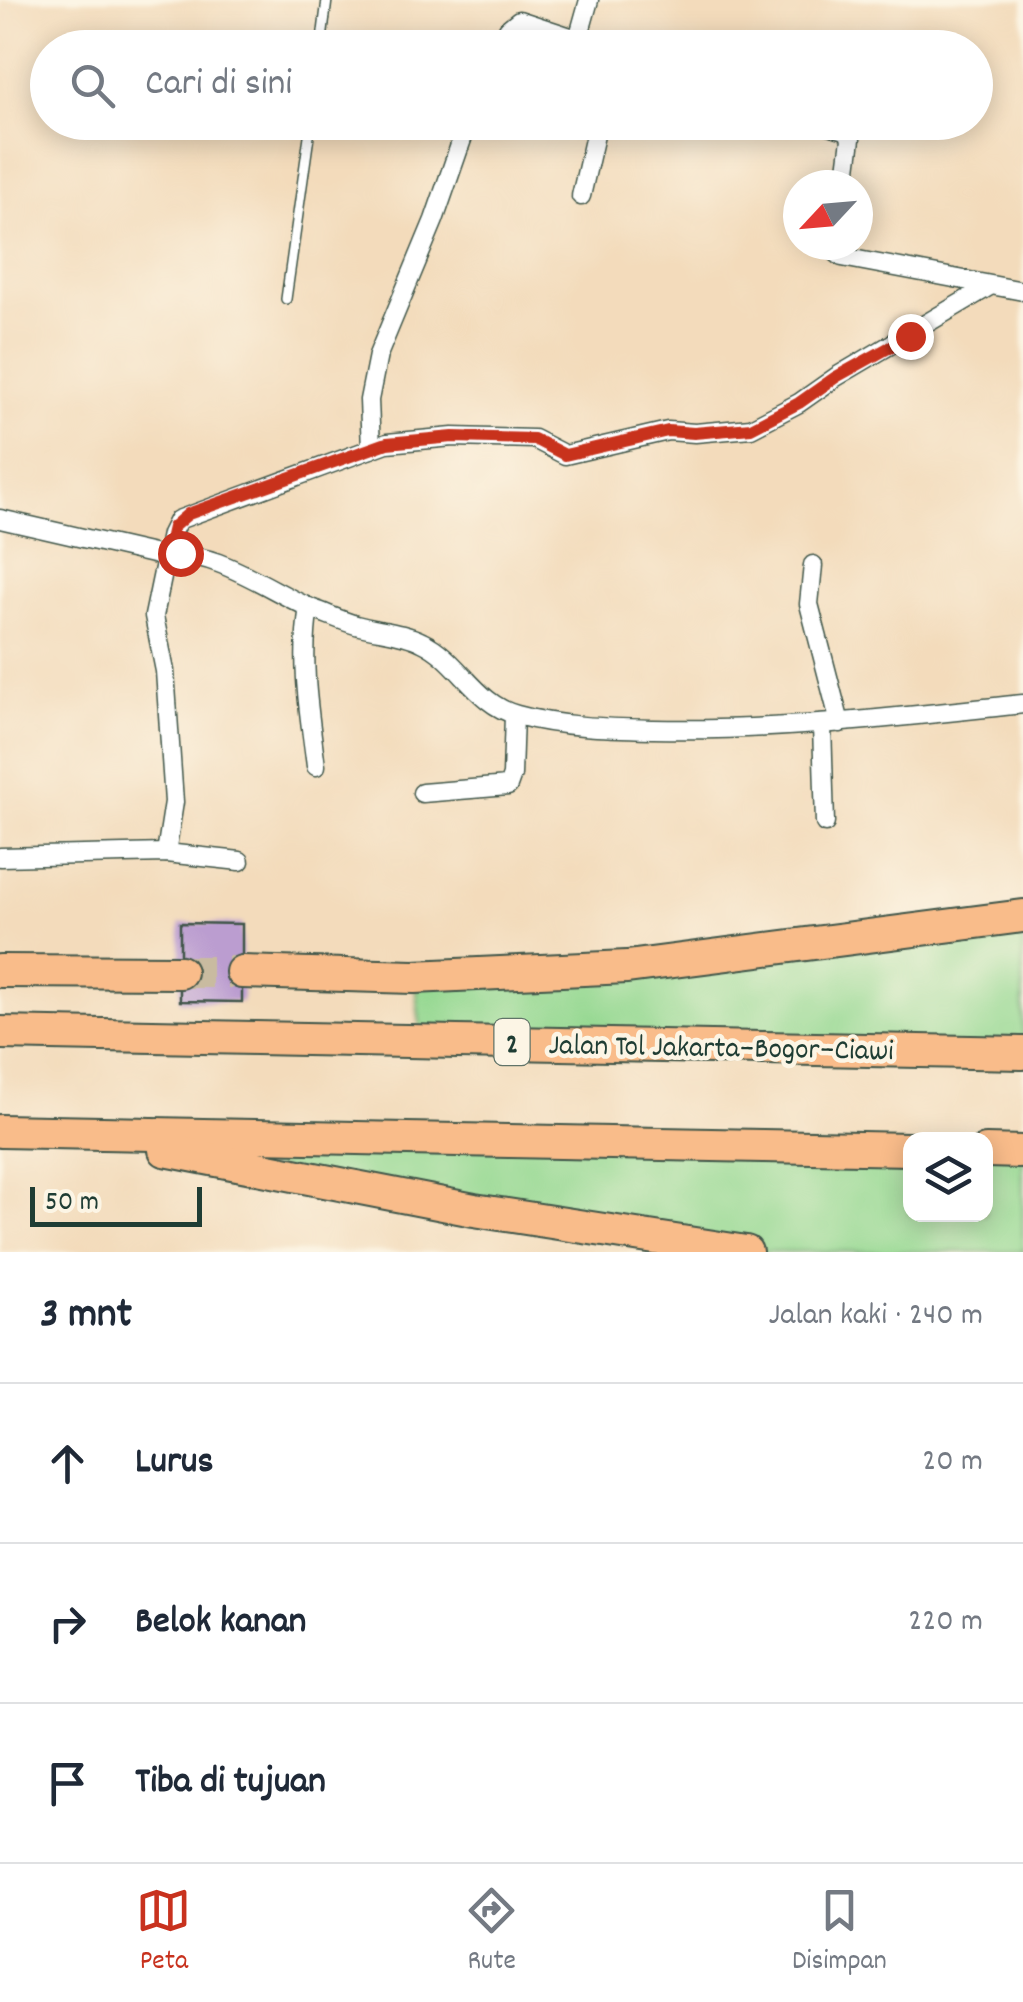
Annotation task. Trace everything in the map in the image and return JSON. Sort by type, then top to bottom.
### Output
[{"type":"highway","points":[[242,972],[414,977],[627,966],[1023,916]]},
{"type":"highway","points":[[0,971],[180,972]]},
{"type":"highway","name":"Jalan Tol Jakarta–Bogor–Ciawi","points":[[0,1033],[1023,1053]]},
{"type":"highway","points":[[0,1131],[903,1149]]},
{"type":"highway","points":[[76,1132],[474,1210],[746,1252]]},
{"type":"highway","points":[[993,1151],[1023,1152]]},
{"type":"street","points":[[581,30],[589,0]]},
{"type":"street","points":[[507,30],[519,20],[550,30]]},
{"type":"street","points":[[371,449],[369,400],[378,356],[434,220],[462,140]]},
{"type":"street","points":[[581,196],[594,140]]},
{"type":"street","points":[[848,170],[851,140]]},
{"type":"street","points":[[857,260],[1023,291]]},
{"type":"street","points":[[166,853],[174,802],[165,671],[154,616],[173,527],[188,514],[371,449],[412,440],[534,439],[565,455],[668,431],[751,428],[799,403],[988,287]]},
{"type":"street","points":[[0,519],[166,557],[180,553],[232,569],[308,607],[355,625],[422,642],[480,696],[514,715],[627,729],[717,731],[831,724],[1023,704]]},
{"type":"street","points":[[813,565],[809,604],[831,724],[825,823]]},
{"type":"street","points":[[308,607],[304,674],[316,766]]},
{"type":"street","points":[[422,793],[508,786],[512,775],[514,715]]},
{"type":"street","points":[[0,857],[166,853],[240,861]]},
{"type":"lane","points":[[324,30],[328,0]]},
{"type":"lane","points":[[286,299],[308,140]]},
{"type":"green space","points":[[1023,916],[1023,1053],[422,1040],[414,977]]},
{"type":"green space","points":[[75,1132],[903,1149],[903,1222],[993,1222],[993,1151],[1023,1151],[1023,1252],[747,1252]]},
{"type":"building","points":[[180,923],[242,924],[242,1002],[180,1001]]},
{"type":"tunnel","points":[[180,972],[242,972]]},
{"type":"route","points":[[180,553],[166,557],[173,527],[188,514],[387,443],[453,437],[534,439],[565,455],[668,431],[736,432],[799,403],[836,377],[910,336]]}]
